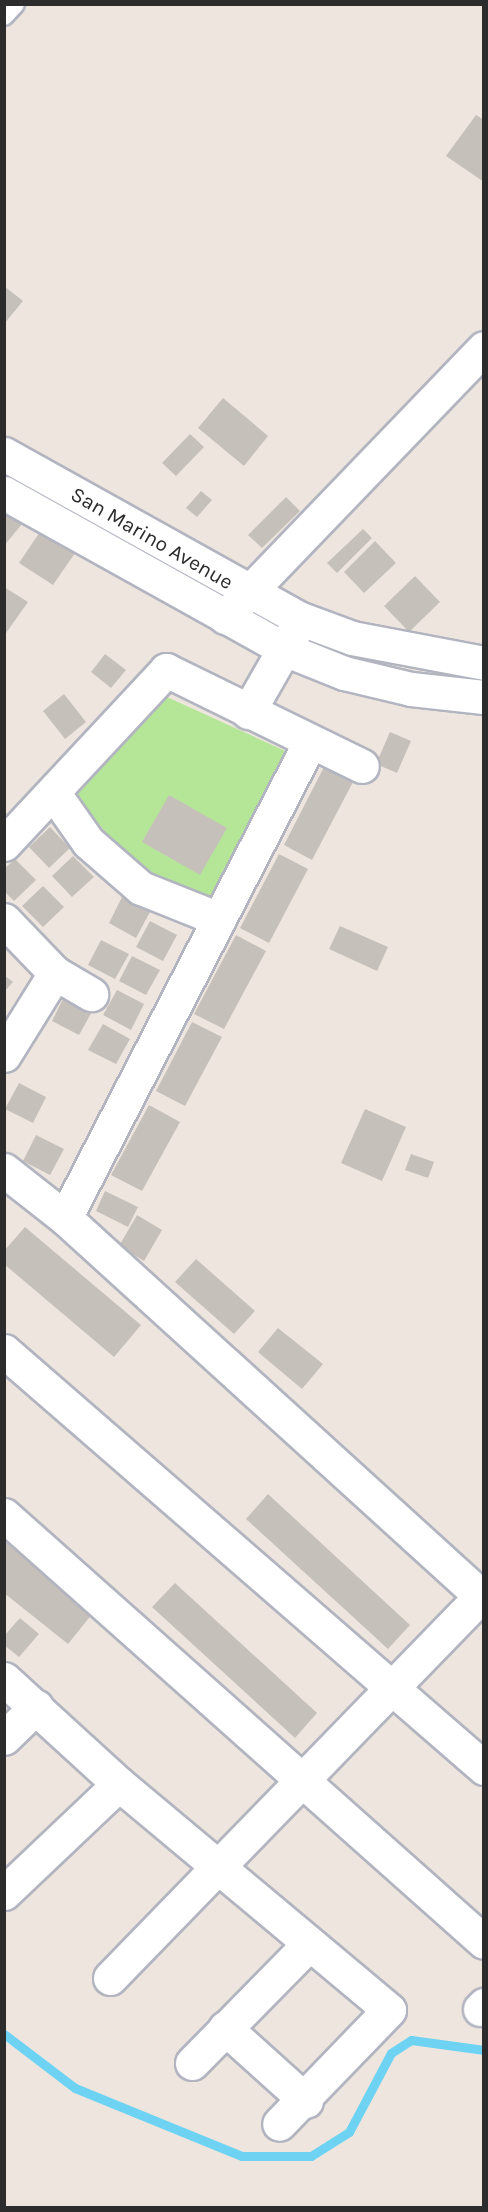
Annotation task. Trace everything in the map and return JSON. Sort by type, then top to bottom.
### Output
[{"type":"street","points":[[225,617],[483,348]]},
{"type":"street","name":"San Marino Avenue","points":[[7,463],[247,593],[301,619],[352,638],[483,663]]},
{"type":"street","name":"San Marino Avenue","points":[[4,494],[284,650],[345,673],[411,689],[483,697]]},
{"type":"street","points":[[248,712],[301,619]]},
{"type":"street","points":[[4,844],[56,795],[166,670],[362,766]]},
{"type":"street","points":[[65,1218],[310,742]]},
{"type":"street","points":[[56,795],[88,842],[141,888],[219,919]]},
{"type":"street","points":[[4,920],[55,973],[91,994]]},
{"type":"street","points":[[4,1055],[55,973]]},
{"type":"street","points":[[4,1170],[65,1218],[482,1598],[215,1866],[110,1977]]},
{"type":"street","points":[[4,1351],[392,1686],[483,1768]]},
{"type":"street","points":[[4,1515],[302,1778],[483,1942]]},
{"type":"street","points":[[4,1679],[119,1784],[389,2010],[306,2101],[279,2124]]},
{"type":"street","points":[[4,1738],[36,1707]]},
{"type":"street","points":[[4,1893],[119,1784]]},
{"type":"street","points":[[192,2063],[309,1944]]},
{"type":"street","points":[[225,2028],[306,2101]]},
{"type":"lane","points":[[4,16],[15,4]]},
{"type":"green space","points":[[167,697],[292,754],[213,906],[131,863],[74,794]]},
{"type":"building","points":[[476,115],[484,120],[484,182],[446,156]]},
{"type":"building","points":[[4,286],[23,301],[4,324]]},
{"type":"building","points":[[223,398],[268,436],[244,466],[198,428]]},
{"type":"building","points":[[190,434],[204,447],[176,476],[162,463]]},
{"type":"building","points":[[201,491],[212,500],[197,517],[186,508]]},
{"type":"building","points":[[286,497],[300,511],[262,548],[248,535]]},
{"type":"building","points":[[8,513],[22,524],[4,546],[4,516]]},
{"type":"building","points":[[50,517],[84,540],[53,585],[19,563]]},
{"type":"building","points":[[363,529],[372,538],[337,573],[327,563]]},
{"type":"building","points":[[375,541],[396,563],[364,593],[344,572]]},
{"type":"building","points":[[415,576],[440,602],[409,632],[384,606]]},
{"type":"building","points":[[4,587],[28,602],[4,636]]},
{"type":"building","points":[[105,654],[126,670],[111,688],[91,672]]},
{"type":"building","points":[[64,694],[86,722],[65,739],[43,711]]},
{"type":"building","points":[[390,732],[411,741],[397,773],[376,764]]},
{"type":"building","points":[[324,767],[353,782],[312,860],[284,845]]},
{"type":"building","points":[[169,795],[227,828],[200,875],[142,842]]},
{"type":"building","points":[[50,827],[70,848],[49,868],[29,847]]},
{"type":"building","points":[[279,854],[308,869],[269,943],[240,928]]},
{"type":"building","points":[[73,856],[94,877],[72,897],[52,876]]},
{"type":"building","points":[[15,859],[36,880],[14,901],[4,891],[4,869]]},
{"type":"building","points":[[43,886],[64,907],[43,927],[22,906]]},
{"type":"building","points":[[122,897],[150,912],[136,938],[109,923]]},
{"type":"building","points":[[150,921],[177,935],[163,961],[136,947]]},
{"type":"building","points":[[340,926],[388,947],[377,971],[329,949]]},
{"type":"building","points":[[236,935],[266,951],[224,1029],[194,1014]]},
{"type":"building","points":[[101,940],[129,954],[115,979],[88,965]]},
{"type":"building","points":[[132,956],[160,970],[146,995],[119,981]]},
{"type":"building","points":[[4,975],[13,982],[4,992]]},
{"type":"building","points":[[117,990],[144,1004],[131,1030],[103,1015]]},
{"type":"building","points":[[65,995],[93,1010],[79,1035],[52,1021]]},
{"type":"building","points":[[192,1022],[222,1037],[185,1106],[156,1091]]},
{"type":"building","points":[[103,1024],[130,1039],[116,1064],[88,1050]]},
{"type":"building","points":[[19,1083],[46,1097],[33,1123],[5,1109]]},
{"type":"building","points":[[149,1105],[180,1122],[142,1191],[111,1175]]},
{"type":"building","points":[[365,1109],[406,1127],[382,1181],[341,1163]]},
{"type":"building","points":[[36,1135],[64,1149],[50,1175],[23,1161]]},
{"type":"building","points":[[411,1154],[434,1162],[428,1178],[405,1170]]},
{"type":"building","points":[[105,1191],[138,1207],[128,1227],[96,1211]]},
{"type":"building","points":[[137,1215],[162,1230],[144,1261],[119,1246]]},
{"type":"building","points":[[25,1227],[141,1325],[114,1357],[4,1264],[4,1251]]},
{"type":"building","points":[[196,1259],[255,1311],[234,1334],[175,1282]]},
{"type":"building","points":[[278,1328],[323,1364],[302,1389],[258,1352]]},
{"type":"building","points":[[268,1494],[410,1625],[388,1649],[246,1519]]},
{"type":"building","points":[[4,1541],[93,1613],[68,1644],[4,1593]]},
{"type":"building","points":[[175,1583],[317,1713],[295,1738],[152,1607]]},
{"type":"building","points":[[20,1618],[39,1634],[19,1657],[4,1645],[4,1636]]},
{"type":"waterway","points":[[4,2034],[75,2088],[242,2156],[311,2156],[349,2132],[391,2053],[411,2040],[484,2050]]}]
